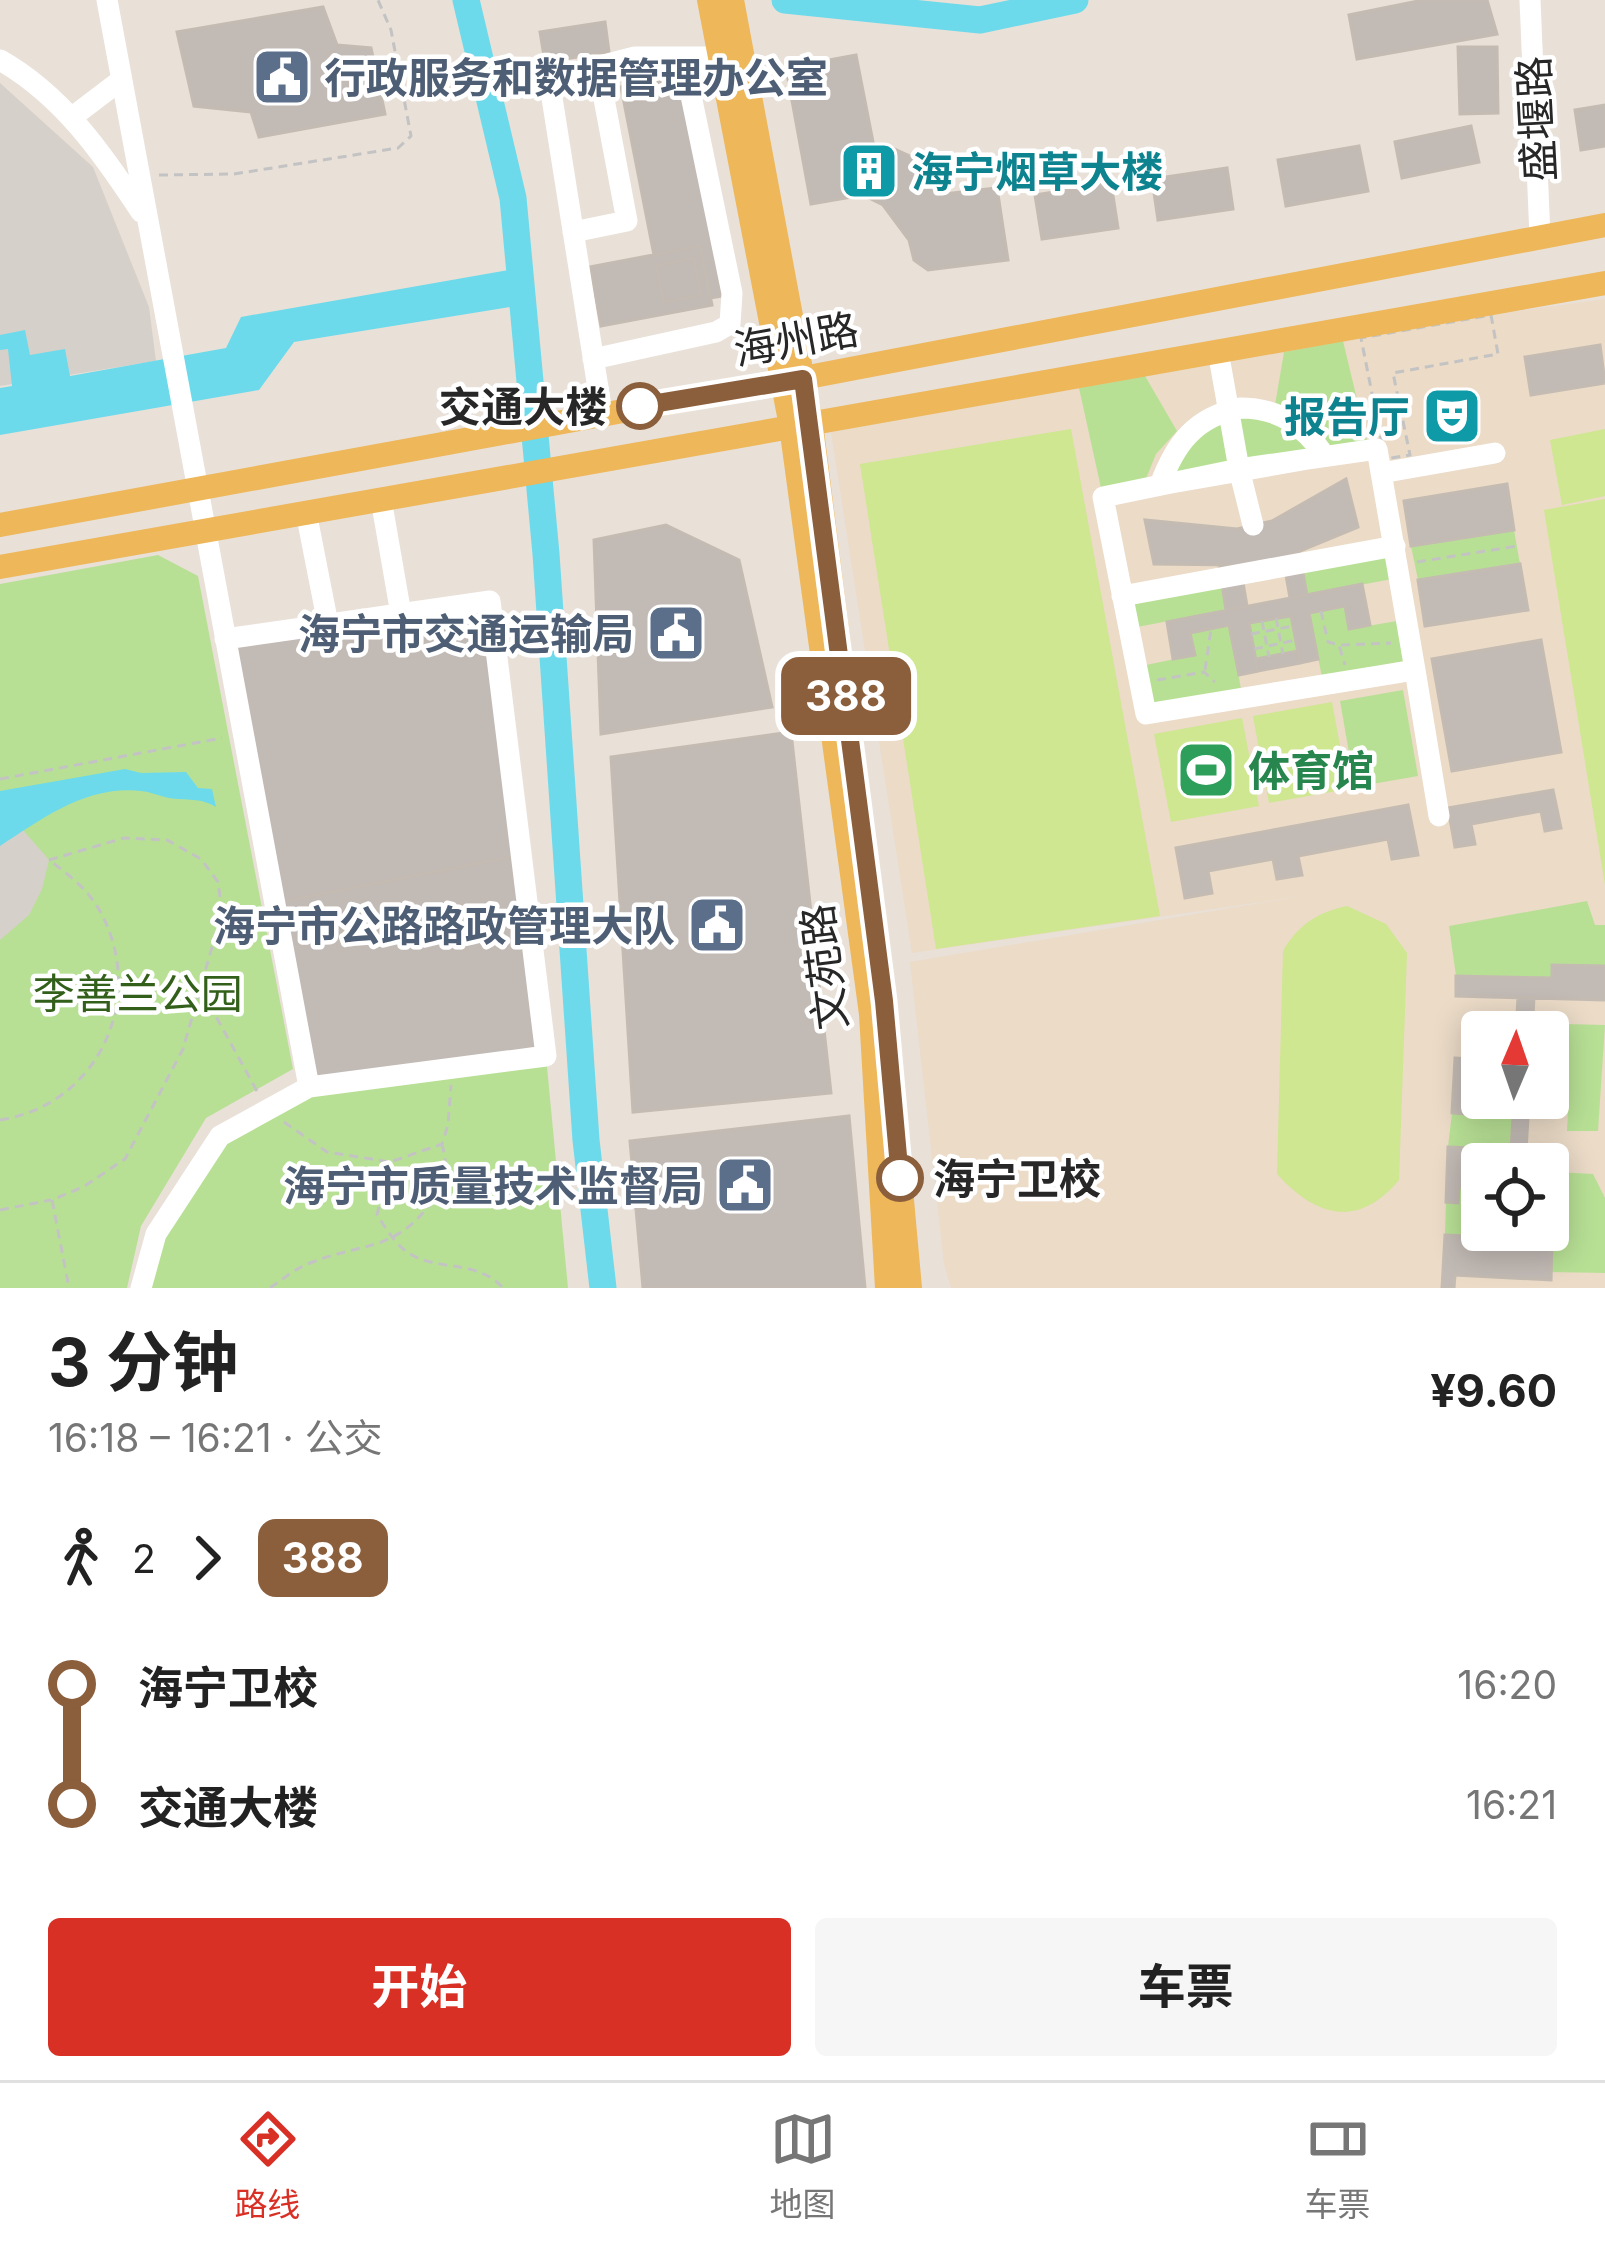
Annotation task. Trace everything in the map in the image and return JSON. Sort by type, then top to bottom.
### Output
[{"type":"main road","name":"文苑路","points":[[709,0],[726,52],[801,424],[884,1001],[910,1288]]},
{"type":"main road","name":"文苑路","points":[[726,52],[732,0]]},
{"type":"main road","name":"海州路","points":[[0,525],[1605,225]]},
{"type":"main road","name":"海州路","points":[[0,567],[1605,284]]},
{"type":"main road","name":"文苑路","points":[[801,424],[871,1014],[887,1288]]},
{"type":"street","points":[[107,0],[309,1087]]},
{"type":"street","name":"盛堰路","points":[[1530,8],[1540,237]]},
{"type":"street","points":[[602,412],[549,80],[635,57],[683,58],[726,52]]},
{"type":"street","points":[[593,359],[716,332],[730,324],[732,293],[683,58]]},
{"type":"street","points":[[4,61],[99,148],[148,223]]},
{"type":"street","points":[[573,232],[626,221],[598,67]]},
{"type":"street","points":[[71,118],[122,80]]},
{"type":"street","points":[[1218,351],[1253,525]]},
{"type":"street","points":[[1160,485],[1172,453],[1189,431],[1227,411],[1254,408],[1281,415],[1305,430],[1325,456],[1102,497],[1146,714],[1415,670]]},
{"type":"street","points":[[1240,469],[1377,449],[1439,816]]},
{"type":"street","points":[[1381,473],[1495,453]]},
{"type":"street","points":[[381,499],[401,614]]},
{"type":"street","points":[[305,512],[328,624]]},
{"type":"street","points":[[1122,596],[1396,556]]},
{"type":"street","points":[[141,1288],[155,1234],[220,1136],[309,1087],[546,1056],[490,601],[225,639]]},
{"type":"path","points":[[139,175],[234,174],[398,148],[411,136],[391,30],[378,0]]},
{"type":"path","points":[[1491,315],[1498,354],[1393,373],[1410,455],[1385,459],[1361,338],[1491,315]]},
{"type":"path","points":[[1396,556],[1517,546]]},
{"type":"path","points":[[1322,610],[1328,642],[1411,644]]},
{"type":"path","points":[[1276,618],[1283,654]]},
{"type":"path","points":[[1262,621],[1269,657]]},
{"type":"path","points":[[1251,634],[1293,626]]},
{"type":"path","points":[[1204,672],[1211,629]]},
{"type":"path","points":[[1254,649],[1296,640]]},
{"type":"path","points":[[1339,645],[1349,681]]},
{"type":"path","points":[[1140,683],[1204,672]]},
{"type":"path","points":[[1204,672],[1234,700]]},
{"type":"path","points":[[0,779],[243,734]]},
{"type":"path","points":[[0,1120],[56,1100],[88,1073],[109,1031],[120,993],[116,953],[101,913],[87,892],[49,860],[124,838],[167,840],[201,859],[218,882],[222,912],[183,1049],[125,1159],[83,1187],[52,1200],[0,1210]]},
{"type":"path","points":[[202,989],[255,1090],[292,1130],[327,1152],[390,1162],[442,1144]]},
{"type":"path","points":[[270,1288],[304,1265],[394,1239],[414,1227],[440,1191],[447,1162],[442,1144],[452,1068]]},
{"type":"path","points":[[390,1162],[377,1215],[394,1239],[410,1255],[493,1276],[503,1288]]},
{"type":"path","points":[[52,1200],[69,1288]]},
{"type":"shaded area","points":[[0,83],[93,167],[149,307],[156,361],[0,386]]},
{"type":"shaded area","points":[[1605,299],[1605,1288],[951,1288],[944,1264],[910,962],[1302,896],[912,953],[831,432]]},
{"type":"shaded area","points":[[23,830],[49,860],[29,915],[0,940],[0,845]]},
{"type":"green space","points":[[1343,341],[1367,441],[1330,446],[1310,421],[1275,405],[1284,352]]},
{"type":"green space","points":[[1145,376],[1177,431],[1156,454],[1143,486],[1103,497],[1079,388]]},
{"type":"green space","points":[[1254,408],[1325,456],[1160,485],[1180,442]]},
{"type":"green space","points":[[1071,429],[1160,916],[936,949],[860,464]]},
{"type":"green space","points":[[1605,429],[1605,496],[1562,505],[1550,440]]},
{"type":"green space","points":[[1605,499],[1605,885],[1544,510]]},
{"type":"green space","points":[[1514,530],[1520,564],[1418,580],[1411,546]]},
{"type":"green space","points":[[1387,552],[1392,579],[1307,595],[1302,568]]},
{"type":"green space","name":"李善兰公园","points":[[158,555],[198,576],[293,1069],[206,1118],[141,1226],[127,1288],[0,1288],[0,584]]},
{"type":"green space","points":[[1222,584],[1226,610],[1137,627],[1132,603]]},
{"type":"green space","points":[[1345,606],[1350,629],[1397,621],[1404,661],[1322,677],[1309,613]]},
{"type":"green space","points":[[1291,616],[1298,651],[1256,659],[1249,623]]},
{"type":"green space","points":[[1229,625],[1241,689],[1154,704],[1146,665],[1194,655],[1190,633]]},
{"type":"green space","points":[[1403,690],[1418,776],[1355,787],[1340,701]]},
{"type":"green space","points":[[1332,702],[1348,789],[1269,803],[1253,716]]},
{"type":"green space","name":"体育馆","points":[[1242,718],[1259,806],[1171,822],[1154,734]]},
{"type":"green space","points":[[1587,901],[1595,925],[1605,925],[1605,966],[1553,965],[1552,978],[1456,976],[1449,926]]},
{"type":"green space","points":[[1347,906],[1386,924],[1407,953],[1399,1180],[1368,1206],[1337,1212],[1307,1200],[1277,1174],[1283,951],[1310,921]]},
{"type":"green space","points":[[1569,1024],[1605,1025],[1598,1131],[1567,1131]]},
{"type":"green space","points":[[546,1056],[568,1288],[141,1288],[156,1234],[220,1136],[309,1087]]},
{"type":"green space","points":[[1452,1113],[1461,1113],[1461,1119],[1513,1119],[1511,1143],[1448,1147]]},
{"type":"green space","points":[[1569,1173],[1593,1174],[1605,1198],[1605,1273],[1551,1272],[1552,1251],[1569,1251]]},
{"type":"green space","points":[[1461,1187],[1461,1236],[1445,1235],[1446,1202],[1458,1202]]},
{"type":"water","points":[[520,268],[523,305],[294,342],[259,390],[0,435],[0,388],[12,386],[8,349],[0,350],[0,335],[25,330],[30,355],[65,349],[70,376],[226,348],[241,317]]},
{"type":"water","points":[[125,769],[186,772],[198,788],[212,789],[216,807],[141,791],[102,793],[66,806],[0,846],[0,791]]},
{"type":"building","points":[[1423,0],[1487,0],[1497,34],[1357,59],[1349,15]]},
{"type":"building","name":"行政服务和数据管理办公室","points":[[323,7],[337,45],[371,48],[385,114],[259,137],[251,112],[194,106],[177,32]]},
{"type":"building","points":[[605,22],[609,52],[545,62],[540,32]]},
{"type":"building","points":[[1458,47],[1497,47],[1498,113],[1460,114]]},
{"type":"building","name":"海宁烟草大楼","points":[[856,55],[874,147],[890,147],[927,164],[944,194],[997,188],[1008,260],[928,270],[914,260],[909,240],[883,205],[863,195],[811,204],[786,68]]},
{"type":"building","points":[[680,77],[722,296],[710,298],[700,246],[654,255],[621,87]]},
{"type":"building","points":[[1605,105],[1605,146],[1581,150],[1575,110]]},
{"type":"building","points":[[1471,126],[1479,162],[1402,178],[1395,142]]},
{"type":"building","points":[[1359,146],[1368,191],[1286,206],[1278,160]]},
{"type":"building","points":[[1227,168],[1233,209],[1158,220],[1152,179]]},
{"type":"building","points":[[1111,183],[1118,228],[1042,239],[1035,195]]},
{"type":"building","points":[[700,246],[712,305],[601,326],[590,267]]},
{"type":"building","points":[[694,258],[701,295],[664,302],[656,266]]},
{"type":"building","points":[[1600,345],[1605,383],[1531,395],[1525,357]]},
{"type":"building","points":[[1346,479],[1358,527],[1283,558],[1240,565],[1154,564],[1145,520],[1237,529],[1272,521]]},
{"type":"building","points":[[1507,484],[1514,530],[1411,546],[1404,501]]},
{"type":"building","name":"海宁市交通运输局","points":[[666,525],[739,560],[772,707],[601,734],[594,540]]},
{"type":"building","points":[[1299,551],[1307,595],[1290,598],[1283,558]]},
{"type":"building","points":[[1520,564],[1528,610],[1425,626],[1418,580]]},
{"type":"building","points":[[1219,565],[1240,565],[1247,606],[1226,610]]},
{"type":"building","points":[[1362,584],[1370,625],[1349,629],[1345,606],[1309,613],[1318,659],[1300,663],[1291,616],[1249,623],[1258,671],[1239,675],[1229,625],[1190,633],[1195,655],[1173,659],[1167,622]]},
{"type":"building","points":[[490,601],[521,855],[275,903],[225,639]]},
{"type":"building","points":[[1541,640],[1561,752],[1452,771],[1432,659]]},
{"type":"building","points":[[1298,651],[1300,663],[1258,671],[1256,659]]},
{"type":"building","name":"海宁市公路路政管理大队","points":[[791,732],[831,1093],[633,1112],[611,757]]},
{"type":"building","points":[[1553,790],[1561,828],[1545,831],[1541,811],[1471,824],[1475,844],[1455,847],[1448,808]]},
{"type":"building","points":[[1408,805],[1418,855],[1392,859],[1388,839],[1298,856],[1302,875],[1277,879],[1273,859],[1208,871],[1212,893],[1185,898],[1176,848]]},
{"type":"building","points":[[521,855],[546,1056],[309,1087],[275,903]]},
{"type":"building","points":[[1552,965],[1605,966],[1605,1000],[1456,996],[1456,976],[1552,978]]},
{"type":"building","points":[[1518,997],[1534,998],[1533,1011],[1517,1011]]},
{"type":"building","points":[[1455,1058],[1461,1058],[1461,1114],[1452,1113]]},
{"type":"building","name":"海宁市质量技术监督局","points":[[849,1116],[865,1288],[643,1288],[630,1141]]},
{"type":"building","points":[[1513,1119],[1528,1119],[1526,1143],[1511,1143]]},
{"type":"building","points":[[1448,1147],[1461,1148],[1458,1203],[1446,1202]]},
{"type":"building","points":[[1445,1235],[1461,1236],[1461,1251],[1552,1251],[1551,1280],[1455,1275],[1454,1288],[1442,1288]]},
{"type":"waterway","points":[[466,0],[513,198],[546,554],[586,1140],[603,1288]]},
{"type":"waterway","points":[[785,0],[980,20],[1075,0]]},
{"type":"bus line","name":"388","points":[[640,406],[803,379],[884,1001],[900,1178]]},
{"type":"place","name":"行政服务和数据管理办公室","points":[[282,77]]},
{"type":"place","name":"海宁烟草大楼","points":[[869,171]]},
{"type":"place","name":"交通大楼","points":[[640,406]]},
{"type":"place","name":"报告厅","points":[[1452,416]]},
{"type":"place","name":"海宁市交通运输局","points":[[676,633]]},
{"type":"place","name":"体育馆","points":[[1206,770]]},
{"type":"place","name":"海宁市公路路政管理大队","points":[[717,925]]},
{"type":"place","name":"海宁卫校","points":[[900,1178]]},
{"type":"place","name":"海宁市质量技术监督局","points":[[745,1185]]}]
